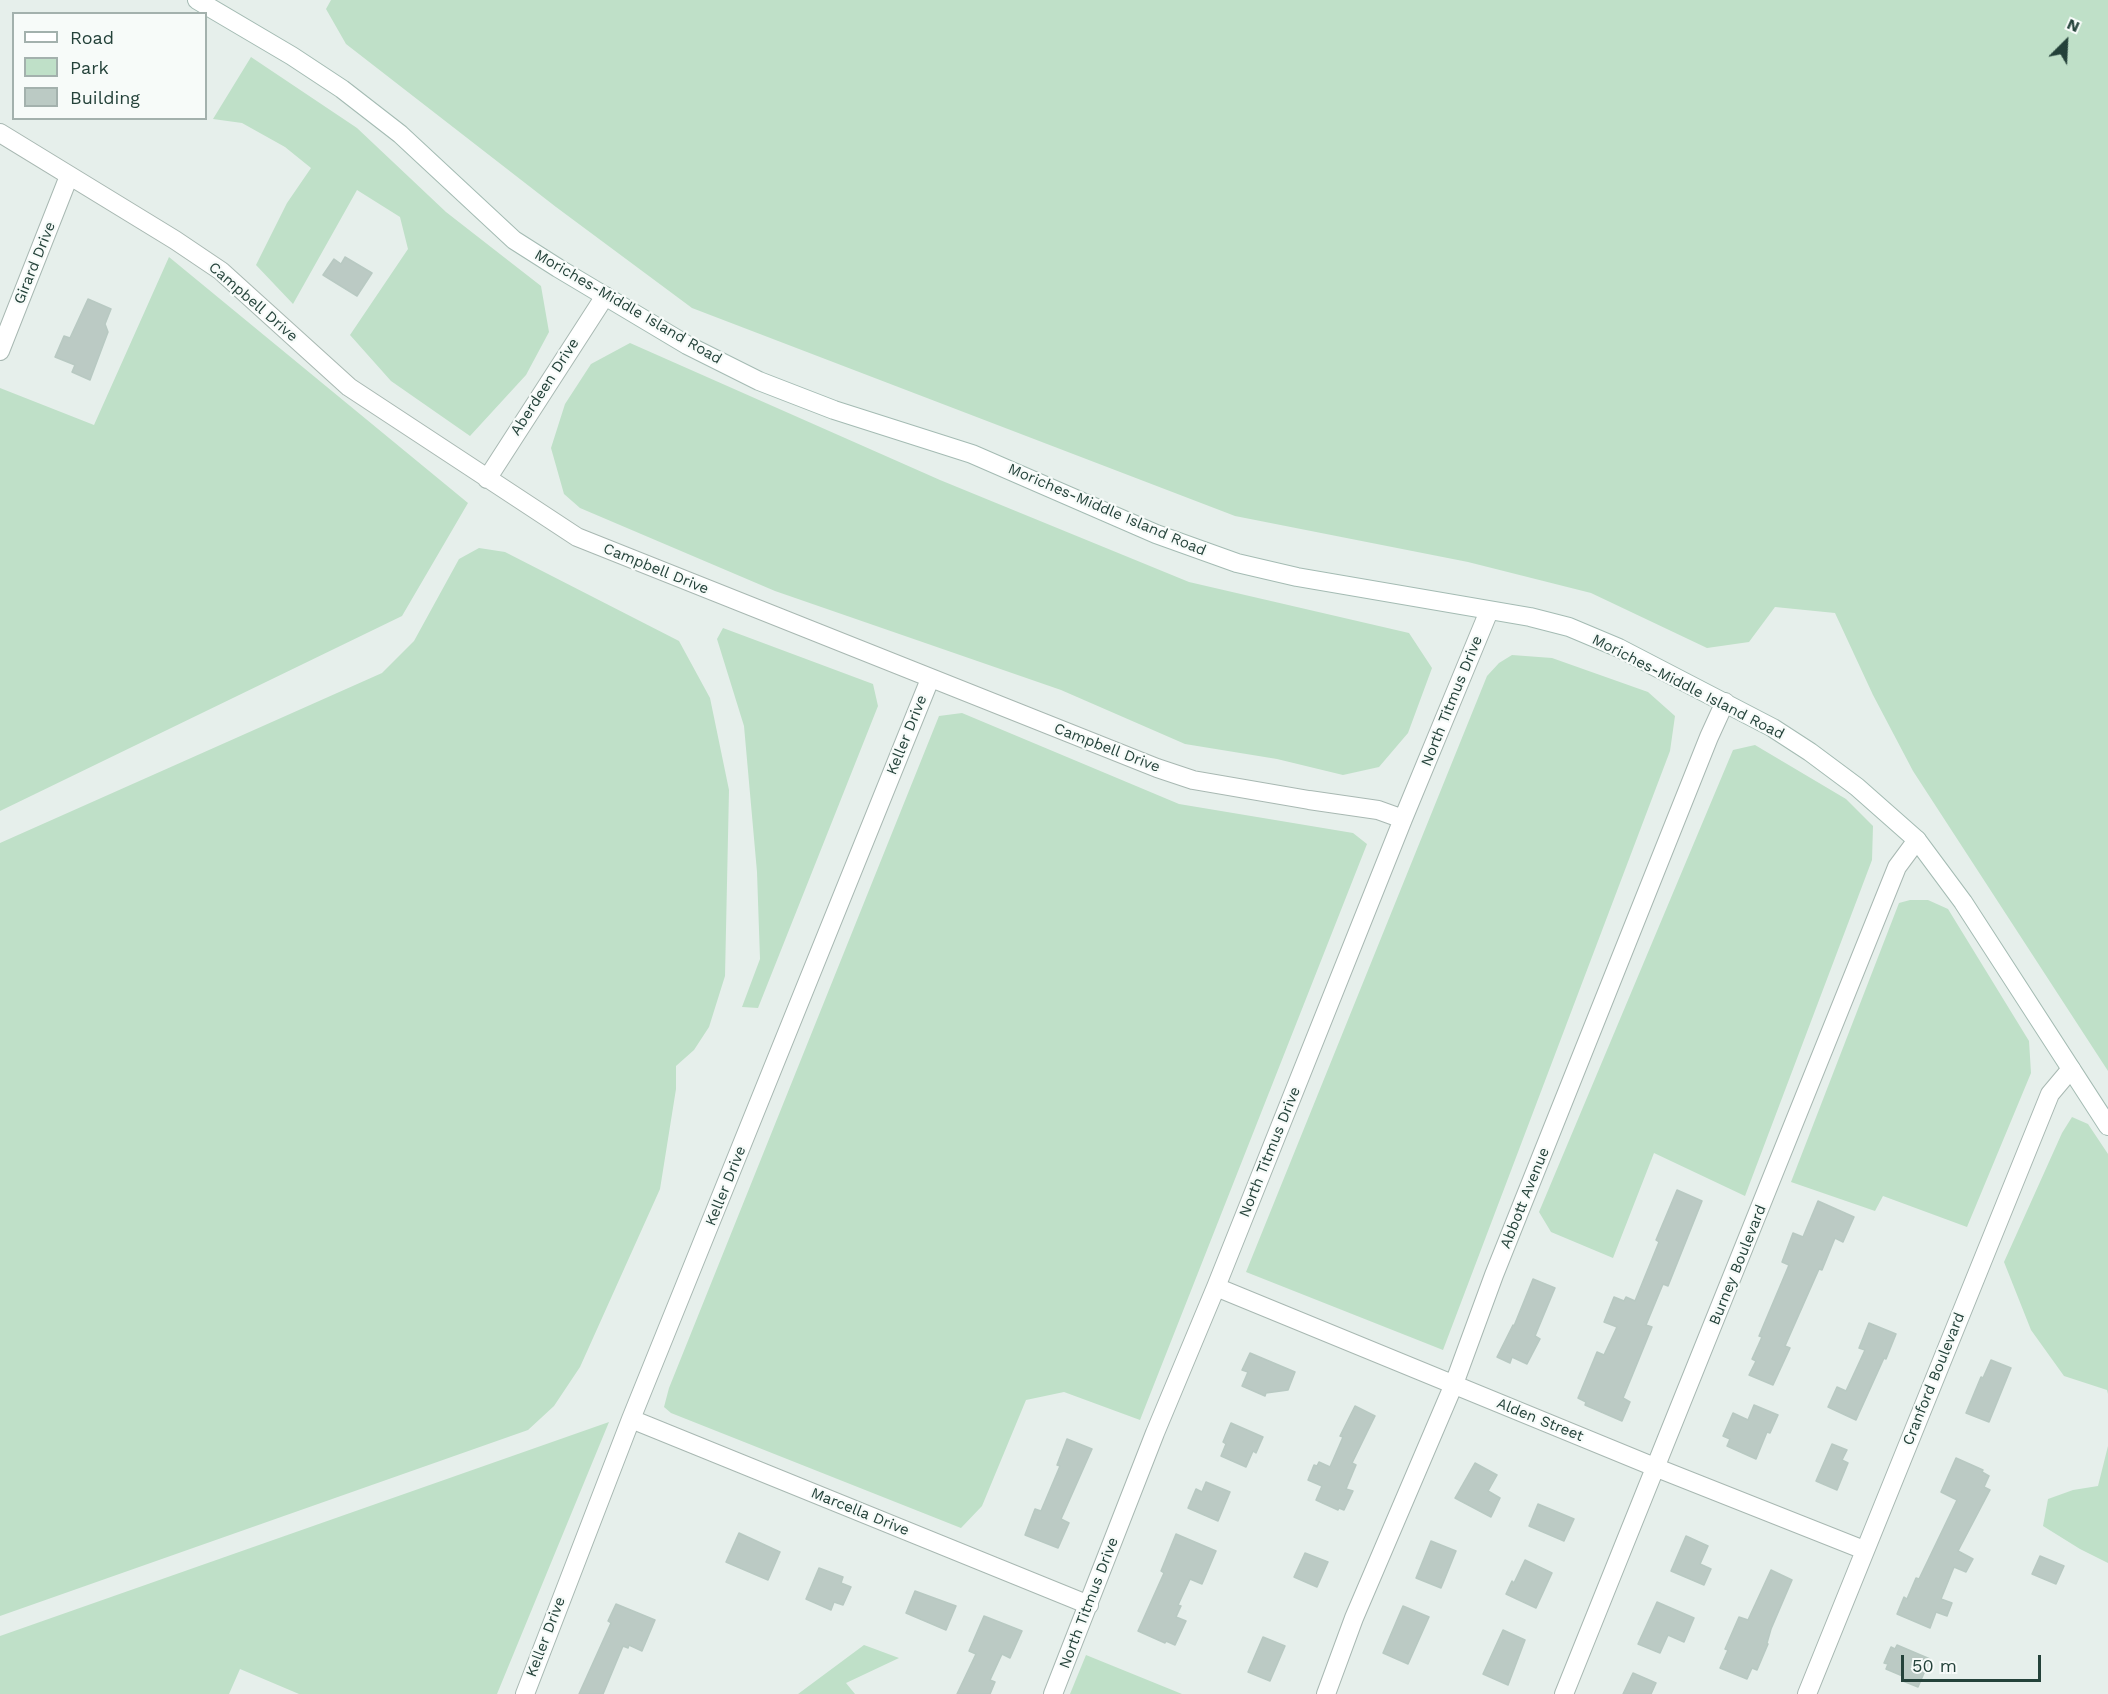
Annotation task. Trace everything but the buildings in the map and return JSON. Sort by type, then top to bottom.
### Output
[{"type":"street","name":"Moriches-Middle Island Road","points":[[197,0],[292,56],[342,89],[399,134],[514,240],[687,345],[759,381],[834,410],[972,453],[1156,534],[1237,563],[1297,577],[1530,617],[1569,627],[1619,648],[1725,702],[1810,752],[1857,787],[1917,840],[1963,902],[2108,1126]]},
{"type":"street","name":"Campbell Drive","points":[[0,133],[175,240],[221,271],[349,387],[577,537],[1157,768],[1193,780],[1378,810],[1403,819]]},
{"type":"street","name":"Girard Drive","points":[[0,351],[69,176]]},
{"type":"street","name":"Aberdeen Drive","points":[[487,479],[604,296]]},
{"type":"street","name":"North Titmus Drive","points":[[1053,1694],[1155,1433],[1489,611]]},
{"type":"street","name":"Keller Drive","points":[[525,1694],[631,1419],[930,678]]},
{"type":"street","name":"Abbott Avenue","points":[[1326,1694],[1359,1607],[1454,1384],[1498,1264],[1725,702]]},
{"type":"street","name":"Burney Boulevard","points":[[1564,1694],[1898,867],[1917,840]]},
{"type":"street","name":"Cranford Boulevard","points":[[1807,1694],[2050,1094],[2071,1069]]},
{"type":"street","name":"Alden Street","points":[[1216,1287],[1657,1468],[1864,1550]]},
{"type":"street","name":"Marcella Drive","points":[[631,1419],[1089,1605]]},
{"type":"green space","points":[[331,0],[2108,0],[2108,1071],[1913,771],[1873,695],[1835,613],[1775,607],[1749,642],[1707,648],[1591,593],[1468,562],[1235,516],[692,308],[556,207],[346,44],[326,9]]},
{"type":"green space","points":[[251,57],[357,128],[446,212],[541,286],[549,332],[526,375],[470,436],[391,381],[350,335],[408,249],[400,217],[357,190],[293,304],[256,265],[287,203],[311,168],[285,147],[242,123],[213,119]]},
{"type":"green space","points":[[169,257],[468,503],[402,616],[0,811],[0,388],[94,425]]},
{"type":"green space","points":[[630,343],[940,480],[1189,582],[1409,633],[1432,668],[1408,733],[1379,767],[1343,775],[1277,759],[1185,744],[1061,690],[775,591],[580,508],[564,494],[551,448],[565,404],[591,364]]},
{"type":"green space","points":[[479,548],[505,552],[679,641],[710,698],[729,790],[725,976],[709,1027],[694,1050],[676,1066],[676,1089],[660,1189],[580,1367],[554,1406],[528,1430],[0,1616],[0,843],[382,673],[414,641],[459,559]]},
{"type":"green space","points":[[723,628],[873,684],[878,706],[758,1008],[742,1007],[760,959],[757,872],[744,726],[717,639]]},
{"type":"green space","points":[[1512,655],[1552,658],[1648,692],[1675,716],[1670,751],[1443,1350],[1246,1272],[1487,676],[1499,663]]},
{"type":"green space","points":[[962,713],[1179,804],[1353,833],[1367,844],[1140,1420],[1064,1392],[1026,1400],[982,1506],[961,1528],[671,1413],[664,1407],[669,1388],[939,716]]},
{"type":"green space","points":[[1755,745],[1846,799],[1873,826],[1872,860],[1745,1196],[1654,1153],[1613,1258],[1551,1232],[1539,1212],[1733,750]]},
{"type":"green space","points":[[1910,900],[1928,900],[1948,909],[2029,1041],[2031,1073],[1967,1227],[1883,1196],[1875,1211],[1791,1182],[1899,903]]},
{"type":"green space","points":[[2072,1117],[2088,1124],[2108,1154],[2108,1394],[2107,1390],[2064,1376],[2031,1330],[2004,1262],[2062,1133]]},
{"type":"green space","points":[[609,1422],[497,1694],[299,1694],[240,1669],[229,1694],[0,1694],[0,1636]]},
{"type":"green space","points":[[2108,1446],[2108,1563],[2043,1526],[2048,1499],[2073,1490],[2098,1486]]},
{"type":"green space","points":[[864,1645],[899,1658],[846,1683],[855,1694],[798,1694]]},
{"type":"green space","points":[[1086,1655],[1182,1694],[1070,1694]]}]
